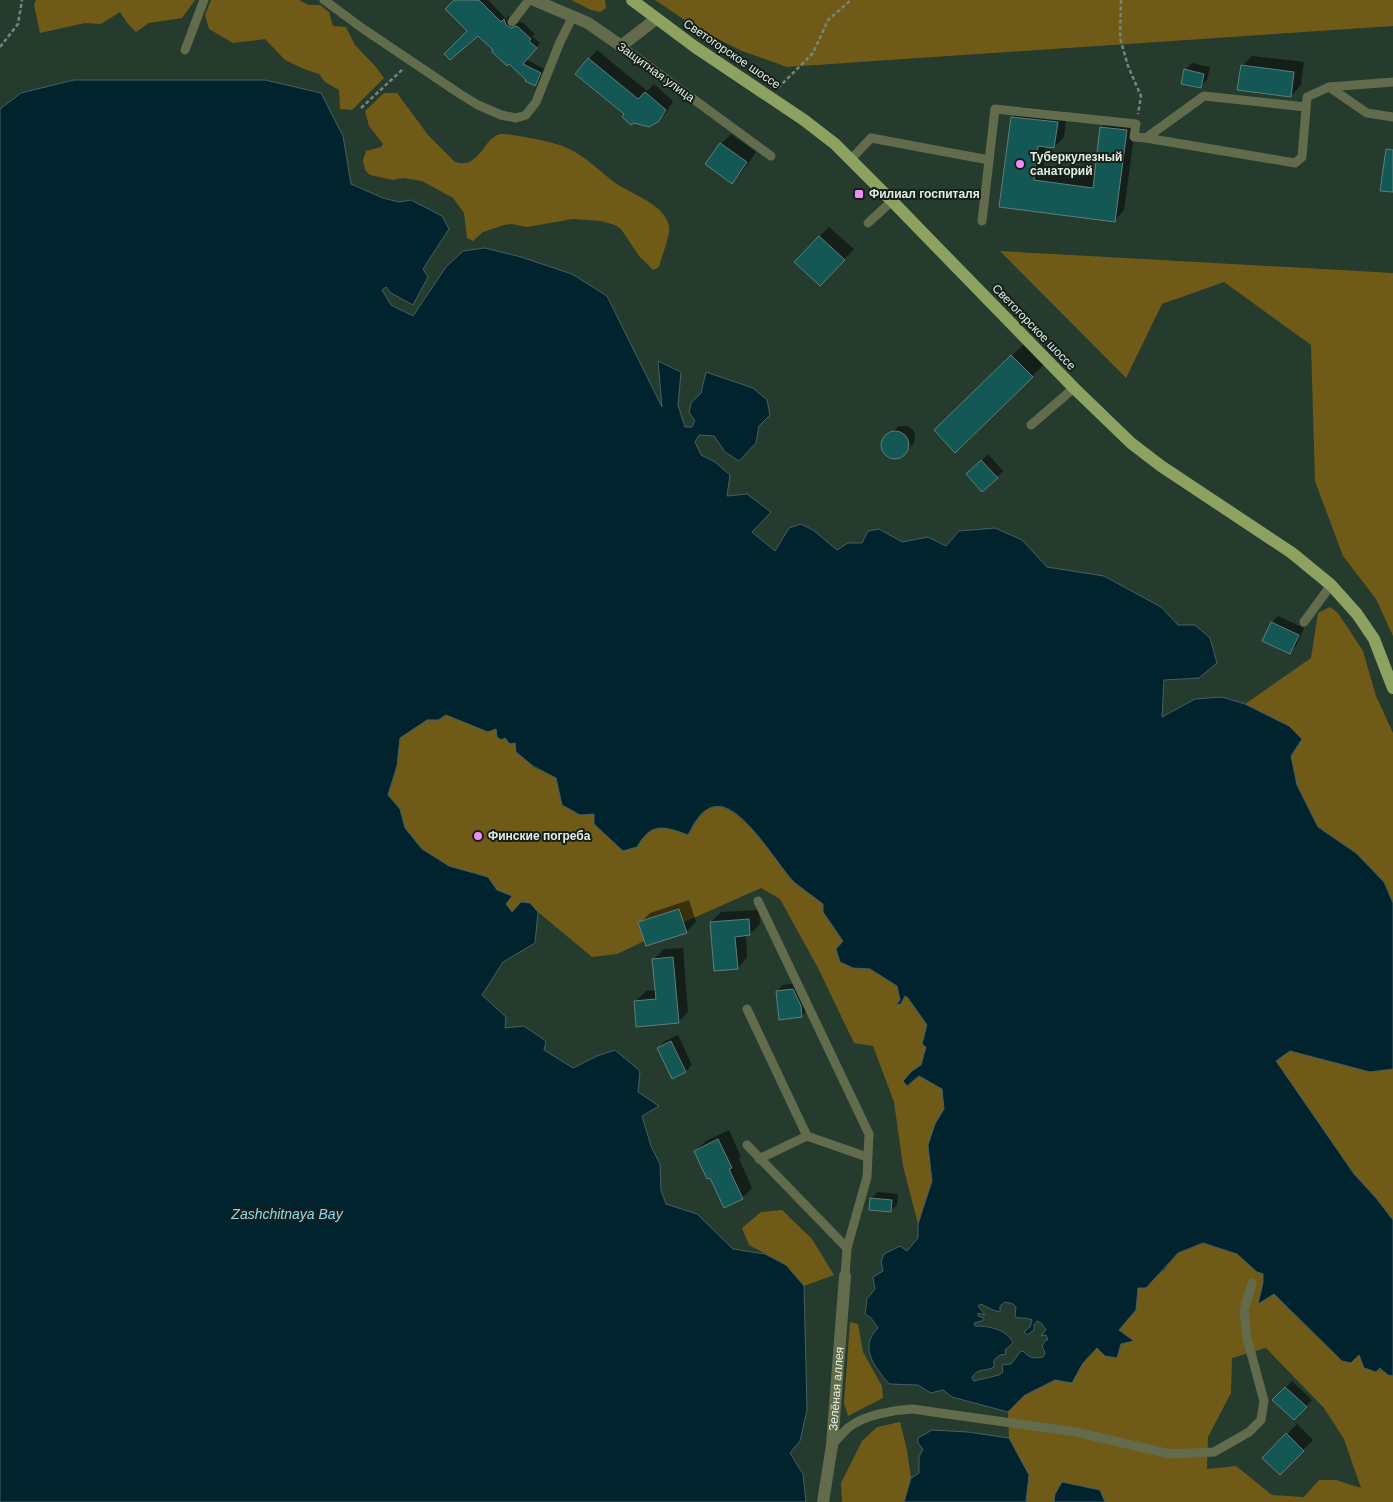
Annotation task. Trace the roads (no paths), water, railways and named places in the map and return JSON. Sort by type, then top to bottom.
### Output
[{"type":"main road","name":"Светогорское шоссе","points":[[632,0],[696,47],[804,120],[851,159],[1116,430],[1153,460],[1292,553],[1331,585],[1357,614],[1374,639],[1393,688]]},
{"type":"street","name":"Защитная улица","points":[[534,0],[588,23],[621,46]]},
{"type":"street","points":[[621,46],[656,19]]},
{"type":"street","name":"Зелёная аллея","points":[[823,1502],[832,1445],[845,1276]]},
{"type":"lane","points":[[185,50],[204,0]]},
{"type":"lane","points":[[324,0],[362,28],[478,105],[501,115],[516,118],[526,114],[536,102],[560,42],[573,16]]},
{"type":"lane","points":[[512,22],[529,0]]},
{"type":"lane","name":"Защитная улица","points":[[621,46],[771,156]]},
{"type":"lane","points":[[982,221],[995,109],[1136,124],[1134,137],[1295,163],[1302,157],[1307,97],[1330,87],[1393,82]]},
{"type":"lane","points":[[1330,87],[1367,113],[1393,117]]},
{"type":"lane","points":[[1146,138],[1204,96],[1306,107]]},
{"type":"lane","points":[[851,159],[871,138],[989,160]]},
{"type":"lane","points":[[868,223],[892,201]]},
{"type":"lane","points":[[1031,425],[1074,388]]},
{"type":"lane","points":[[1304,622],[1331,585]]},
{"type":"lane","points":[[758,901],[869,1134],[867,1177],[847,1248],[845,1276]]},
{"type":"lane","points":[[746,1009],[807,1136]]},
{"type":"lane","points":[[759,1159],[807,1136],[867,1156]]},
{"type":"lane","points":[[747,1145],[847,1248]]},
{"type":"lane","points":[[832,1445],[849,1427],[869,1417],[890,1410],[912,1409],[1076,1432],[1170,1454],[1214,1452],[1249,1432],[1261,1420],[1264,1401],[1247,1338],[1244,1311],[1252,1283]]},
{"type":"water","name":"Zashchitnaya Bay","points":[[74,80],[265,80],[321,93],[343,136],[351,184],[383,198],[399,202],[411,200],[442,216],[449,229],[423,269],[428,277],[413,305],[391,293],[386,287],[382,290],[391,305],[413,316],[446,267],[463,251],[485,248],[521,257],[572,274],[607,296],[662,407],[658,361],[681,372],[678,405],[685,427],[692,427],[695,421],[689,412],[691,403],[701,393],[706,372],[753,388],[767,400],[770,415],[759,426],[756,443],[739,461],[725,452],[714,436],[699,435],[695,442],[701,455],[715,462],[730,475],[727,496],[747,494],[771,512],[752,532],[775,551],[789,528],[801,524],[813,530],[837,550],[848,543],[862,543],[868,531],[879,529],[902,542],[928,537],[946,546],[959,531],[995,528],[1022,540],[1047,567],[1104,576],[1161,607],[1178,625],[1195,625],[1210,638],[1217,663],[1199,678],[1164,680],[1162,717],[1195,699],[1222,697],[1245,704],[1289,726],[1302,739],[1291,756],[1297,785],[1318,827],[1356,853],[1384,882],[1393,903],[1393,1069],[1370,1072],[1290,1051],[1276,1061],[1354,1174],[1393,1220],[1393,1376],[1388,1375],[1380,1368],[1376,1372],[1364,1368],[1359,1355],[1351,1363],[1342,1361],[1274,1294],[1258,1304],[1263,1274],[1257,1272],[1237,1254],[1203,1243],[1178,1253],[1146,1288],[1138,1288],[1136,1310],[1119,1330],[1134,1341],[1121,1344],[1117,1358],[1105,1356],[1097,1348],[1083,1363],[1072,1383],[1055,1380],[1025,1395],[1008,1412],[952,1397],[943,1390],[931,1393],[918,1385],[889,1384],[871,1357],[869,1342],[878,1328],[871,1318],[865,1314],[867,1299],[875,1289],[873,1277],[883,1271],[881,1262],[884,1254],[900,1246],[907,1251],[918,1238],[918,1224],[932,1181],[928,1145],[935,1124],[944,1109],[942,1089],[919,1076],[907,1086],[903,1081],[921,1065],[926,1047],[922,1044],[927,1025],[905,996],[901,1004],[896,1005],[900,1000],[897,986],[870,969],[853,968],[840,962],[836,949],[843,941],[823,912],[823,904],[795,883],[747,823],[735,813],[724,807],[713,807],[704,811],[688,835],[659,828],[648,833],[637,847],[623,851],[594,824],[594,814],[580,815],[562,805],[556,778],[533,766],[516,752],[515,743],[510,744],[505,738],[501,740],[497,737],[496,729],[488,732],[446,715],[438,720],[427,720],[400,738],[397,766],[388,795],[400,809],[405,828],[422,849],[449,866],[488,877],[497,890],[512,896],[506,904],[512,912],[521,902],[530,903],[538,912],[535,943],[503,962],[482,995],[506,1017],[505,1028],[524,1026],[546,1041],[544,1050],[573,1068],[597,1056],[615,1050],[640,1071],[638,1092],[659,1106],[642,1116],[651,1146],[660,1164],[661,1190],[666,1204],[697,1214],[733,1249],[765,1254],[786,1265],[804,1286],[807,1410],[800,1441],[790,1453],[803,1474],[806,1502],[0,1502],[0,109],[21,93]],"holes":[[[1005,1302],[1016,1307],[1015,1317],[1032,1320],[1030,1327],[1024,1332],[1027,1335],[1034,1330],[1034,1325],[1037,1321],[1046,1330],[1041,1336],[1046,1335],[1048,1340],[1042,1346],[1045,1353],[1043,1357],[1032,1357],[1023,1351],[1020,1352],[1011,1364],[1002,1365],[1003,1372],[999,1375],[974,1381],[972,1378],[976,1372],[994,1367],[994,1360],[1000,1355],[1006,1354],[1005,1350],[1013,1343],[1002,1331],[975,1326],[974,1323],[982,1321],[984,1318],[978,1316],[978,1313],[985,1315],[978,1306],[981,1304],[1000,1312],[1000,1306]]]},
{"type":"water","points":[[932,1430],[968,1432],[1009,1438],[1029,1475],[1026,1502],[904,1502],[911,1478],[919,1473],[919,1457],[923,1449],[918,1443],[918,1438]]},
{"type":"water","points":[[1062,1482],[1100,1490],[1105,1502],[1054,1502],[1055,1494]]},
{"type":"place","name":"Туберкулезный санаторий","points":[[1020,164]]},
{"type":"place","name":"Филиал госпиталя","points":[[859,194]]},
{"type":"place","name":"Финские погреба","points":[[478,836]]}]
